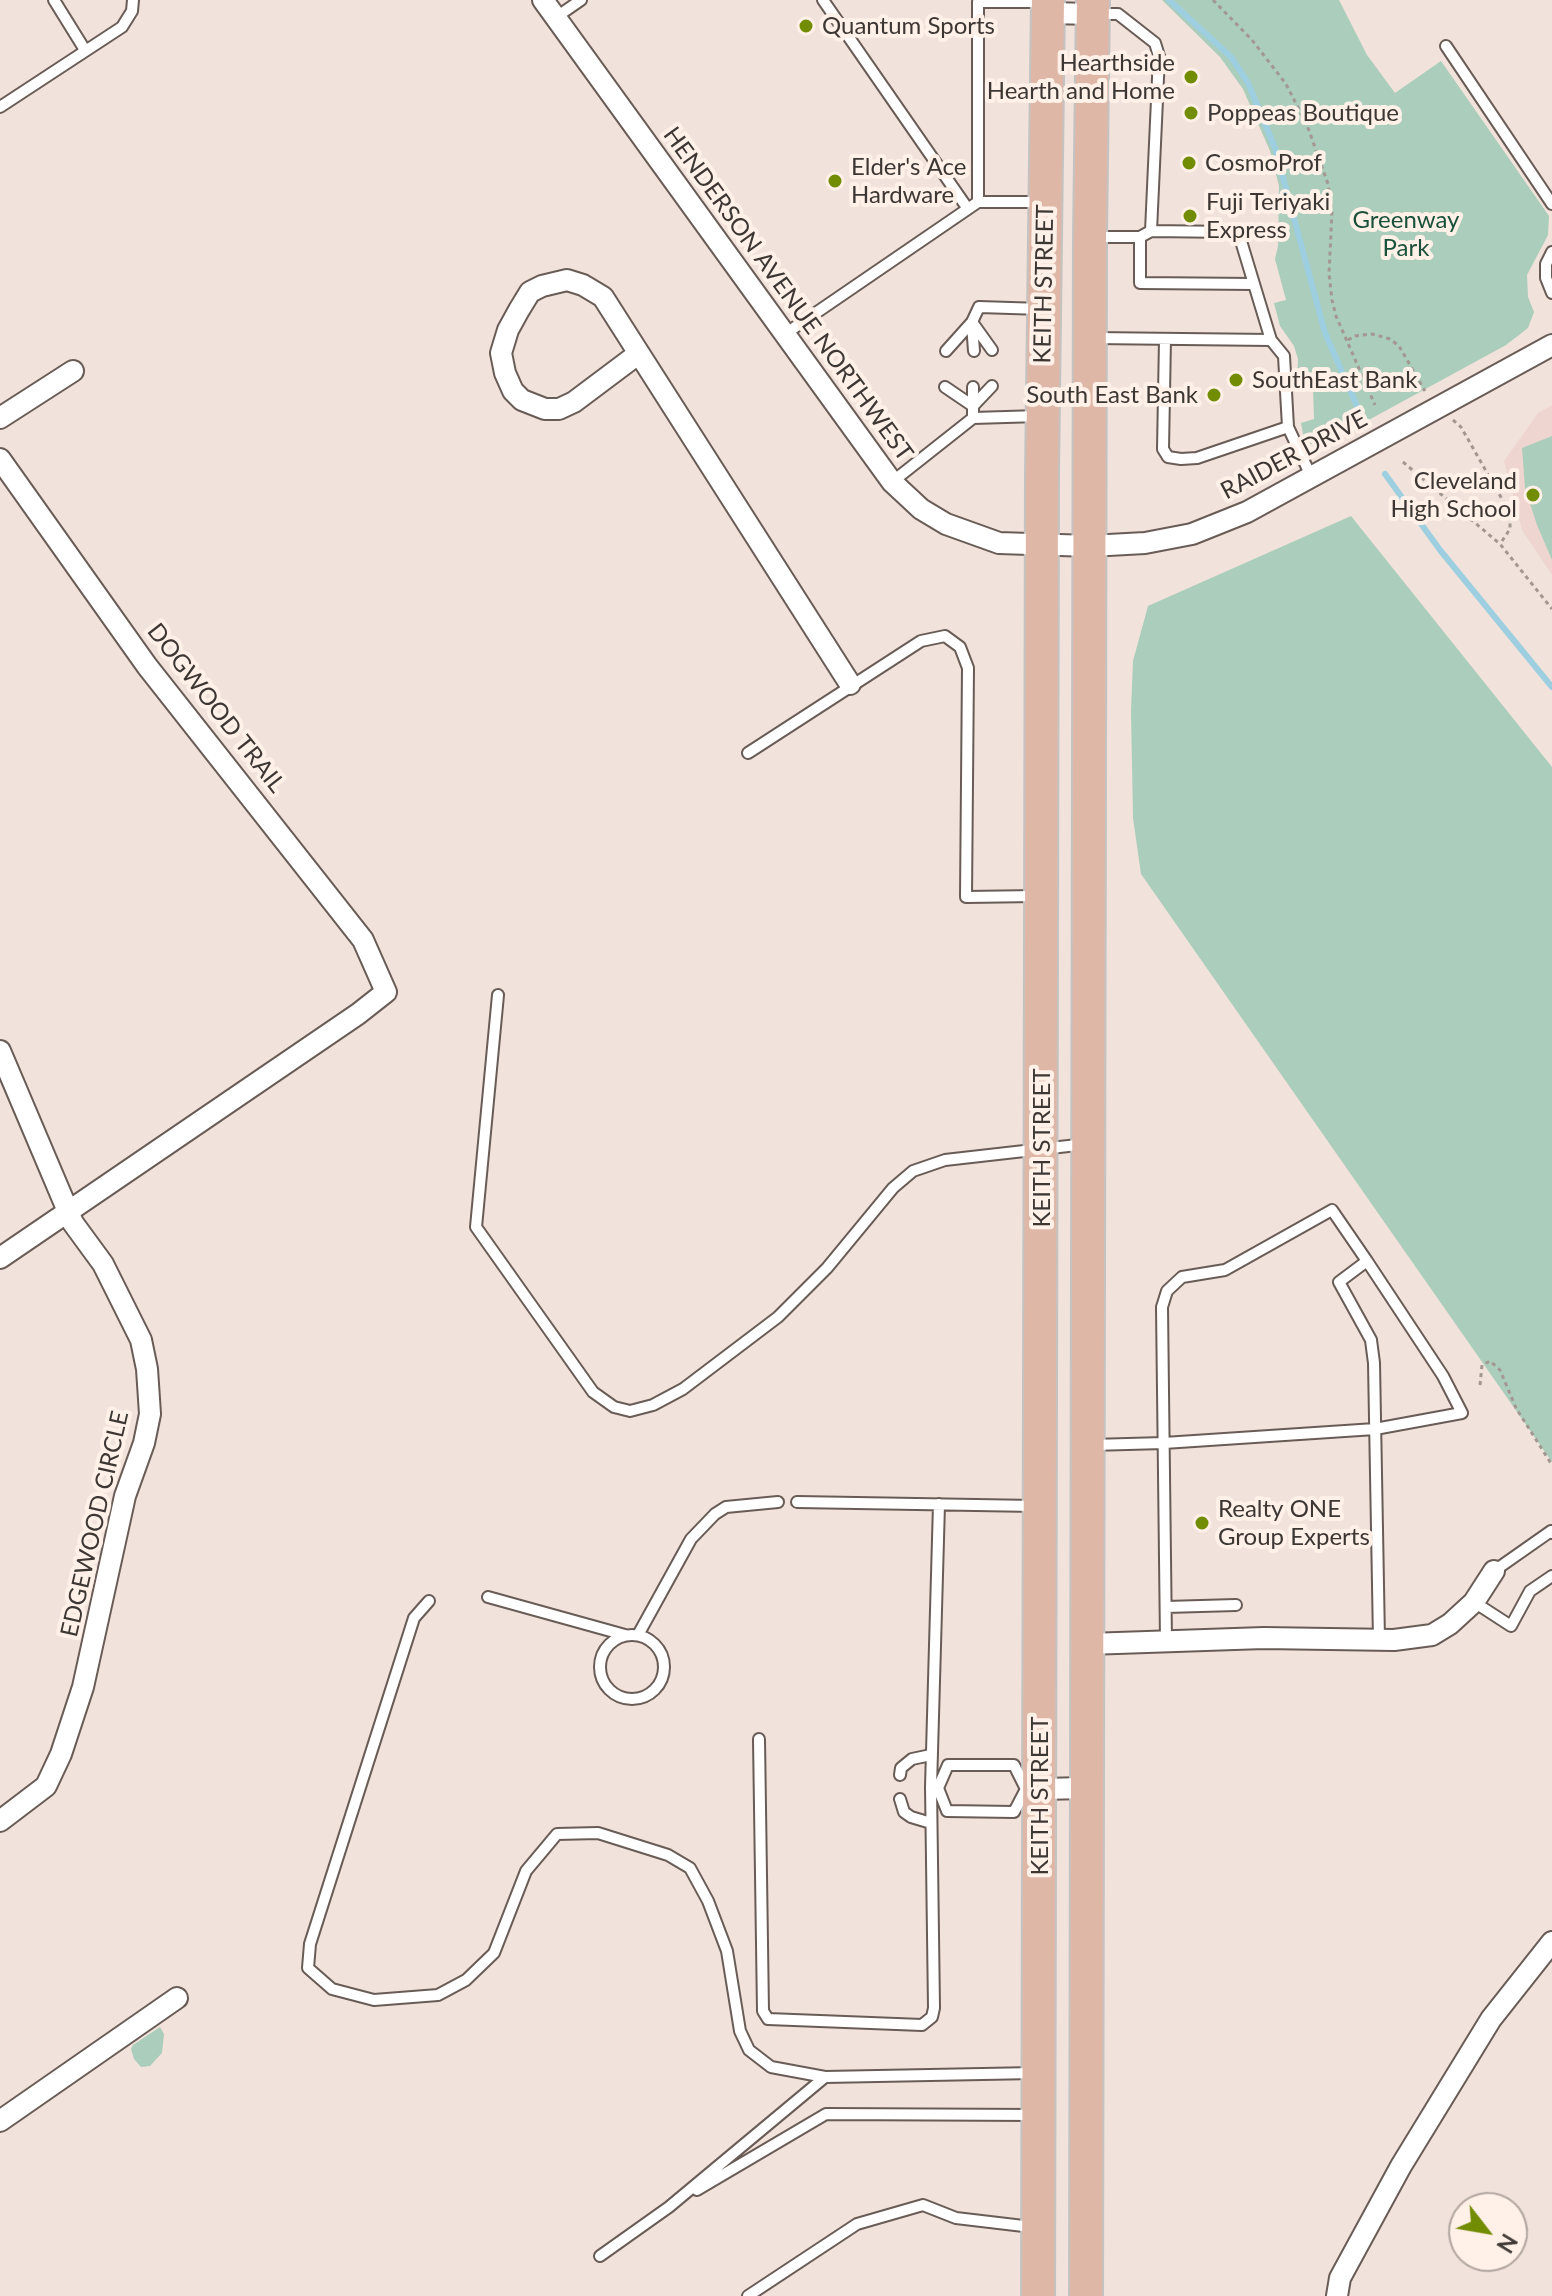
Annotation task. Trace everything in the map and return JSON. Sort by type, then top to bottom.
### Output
[{"type":"main road","name":"KEITH STREET","points":[[1038,2296],[1033,1789],[1041,1506],[1042,545],[1048,5]]},
{"type":"main road","name":"KEITH STREET","points":[[1086,2296],[1093,7]]},
{"type":"main road","points":[[1043,895],[1061,903],[1072,913],[1074,1024],[1090,1069]]},
{"type":"main road","points":[[1038,2073],[1057,2085],[1086,2150]]},
{"type":"street","name":"HENDERSON AVENUE NORTHWEST","points":[[543,0],[892,482],[921,509],[946,524],[999,543],[1090,546]]},
{"type":"street","points":[[1048,5],[1093,7]]},
{"type":"street","points":[[638,354],[574,402],[559,409],[545,409],[522,400],[513,391],[501,353],[508,330],[530,292],[567,280],[603,297],[850,684]]},
{"type":"street","name":"RAIDER DRIVE","points":[[1090,546],[1145,543],[1192,534],[1247,512],[1552,345]]},
{"type":"street","points":[[0,418],[73,371]]},
{"type":"street","name":"DOGWOOD TRAIL","points":[[0,459],[147,666],[363,940],[386,992],[68,1212]]},
{"type":"street","name":"EDGEWOOD CIRCLE","points":[[0,1051],[73,1223],[103,1264],[141,1340],[147,1369],[150,1414],[144,1443],[125,1496],[83,1687],[61,1754],[46,1786],[0,1821]]},
{"type":"street","points":[[0,1258],[68,1212]]},
{"type":"street","points":[[1088,1644],[1264,1638],[1379,1640],[1432,1635],[1450,1624],[1474,1602],[1494,1571]]},
{"type":"street","points":[[1033,1789],[1087,1788]]},
{"type":"street","points":[[1337,2296],[1340,2278],[1401,2166],[1491,2019],[1552,1942]]},
{"type":"street","points":[[0,2121],[177,1998]]},
{"type":"lane","points":[[54,0],[85,50]]},
{"type":"lane","points":[[0,107],[122,27],[132,11],[133,0]]},
{"type":"lane","points":[[555,18],[581,0]]},
{"type":"lane","points":[[823,0],[973,206]]},
{"type":"lane","points":[[973,206],[977,1],[1048,5]]},
{"type":"lane","points":[[1093,7],[1118,14],[1155,43],[1159,56],[1151,231]]},
{"type":"lane","points":[[1446,46],[1552,204]]},
{"type":"lane","points":[[785,334],[973,206],[1045,202]]},
{"type":"lane","points":[[1090,237],[1140,237],[1151,231],[1232,232],[1241,241],[1271,340],[1284,356],[1288,427],[1311,476]]},
{"type":"lane","points":[[1140,237],[1140,283],[1254,284]]},
{"type":"lane","points":[[1552,252],[1546,264],[1546,278],[1552,293]]},
{"type":"lane","points":[[946,351],[972,322],[979,307],[1044,309]]},
{"type":"lane","points":[[972,322],[992,350]]},
{"type":"lane","points":[[972,322],[974,351]]},
{"type":"lane","points":[[1091,338],[1271,340]]},
{"type":"lane","points":[[1165,339],[1163,449],[1168,457],[1197,458],[1288,427]]},
{"type":"lane","points":[[973,406],[992,386]]},
{"type":"lane","points":[[945,387],[973,406]]},
{"type":"lane","points":[[973,387],[973,418]]},
{"type":"lane","points":[[892,482],[973,418],[1043,416]]},
{"type":"lane","points":[[748,753],[850,684],[921,641],[945,636],[960,647],[968,668],[966,897],[1043,895]]},
{"type":"lane","points":[[498,995],[476,1227],[593,1392],[614,1407],[630,1411],[653,1405],[683,1389],[778,1317],[827,1268],[893,1188],[913,1171],[945,1160],[1090,1143]]},
{"type":"lane","points":[[1089,1445],[1164,1443],[1375,1429],[1462,1413],[1443,1376],[1332,1210],[1225,1270],[1182,1277],[1167,1291],[1162,1307],[1164,1443],[1166,1607],[1166,1641]]},
{"type":"lane","points":[[1367,1261],[1339,1282],[1371,1340],[1374,1363],[1379,1640]]},
{"type":"lane","points":[[488,1597],[632,1635],[656,1645],[662,1654],[664,1676],[651,1694],[630,1700],[620,1697],[604,1684],[600,1663],[609,1645],[632,1635],[691,1539],[715,1514],[726,1507],[778,1502]]},
{"type":"lane","points":[[797,1502],[1041,1506]]},
{"type":"lane","points":[[759,1739],[763,2011],[768,2019],[922,2025],[932,2017],[934,2008],[931,1823],[934,1787],[931,1755],[939,1504]]},
{"type":"lane","points":[[1494,1571],[1552,1533]]},
{"type":"lane","points":[[1474,1602],[1511,1626],[1530,1591],[1552,1576]]},
{"type":"lane","points":[[429,1601],[414,1618],[310,1944],[308,1968],[332,1989],[374,2000],[438,1995],[466,1980],[494,1953],[526,1871],[557,1834],[598,1833],[668,1855],[690,1868],[708,1901],[727,1951],[740,2031],[749,2050],[771,2067],[825,2077],[1038,2073]]},
{"type":"lane","points":[[1166,1607],[1236,1605]]},
{"type":"lane","points":[[900,1775],[901,1768],[912,1759],[931,1755]]},
{"type":"lane","points":[[948,1765],[1014,1765],[1033,1789],[1014,1812],[947,1811],[934,1787],[948,1765]]},
{"type":"lane","points":[[900,1799],[904,1812],[931,1823]]},
{"type":"lane","points":[[600,2256],[669,2207],[825,2077]]},
{"type":"lane","points":[[669,2207],[826,2114],[1038,2115]]},
{"type":"lane","points":[[748,2296],[857,2224],[923,2205],[956,2218],[1038,2228]]},
{"type":"path","points":[[1213,0],[1252,40],[1286,84],[1307,125],[1328,184],[1332,211],[1329,274],[1332,300],[1375,405]]},
{"type":"path","points":[[1348,340],[1372,334],[1390,339],[1399,346],[1423,390],[1461,427],[1510,513],[1510,529],[1500,544]]},
{"type":"path","points":[[1403,462],[1500,544],[1552,609]]},
{"type":"path","points":[[1480,1385],[1482,1365],[1490,1361],[1500,1370],[1516,1408],[1552,1465]]},
{"type":"shaded area","name":"Cleveland High School","points":[[1552,405],[1552,575],[1522,530],[1504,461],[1538,413]]},
{"type":"green space","name":"Greenway Park","points":[[1162,0],[1339,0],[1367,55],[1395,93],[1441,61],[1549,216],[1548,235],[1527,275],[1528,297],[1534,312],[1528,328],[1506,345],[1332,440],[1311,444],[1304,440],[1301,423],[1314,419],[1313,387],[1297,383],[1298,359],[1294,346],[1280,326],[1274,303],[1286,300],[1275,259],[1279,186],[1270,151],[1243,89],[1220,57]]},
{"type":"green space","points":[[1552,436],[1552,560],[1525,488],[1522,448]]},
{"type":"green space","points":[[1351,516],[1552,767],[1552,1462],[1141,874],[1133,818],[1131,711],[1133,661],[1148,606]]},
{"type":"green space","points":[[160,2027],[164,2034],[162,2053],[150,2066],[141,2067],[131,2049]]},
{"type":"waterway","points":[[1169,0],[1231,57],[1248,83],[1275,148],[1325,333],[1364,422]]},
{"type":"waterway","points":[[1385,474],[1440,550],[1552,687]]},
{"type":"place","name":"Quantum Sports","points":[[806,26]]},
{"type":"place","name":"Hearthside Hearth and Home","points":[[1191,77]]},
{"type":"place","name":"Poppeas Boutique","points":[[1191,113]]},
{"type":"place","name":"CosmoProf","points":[[1189,163]]},
{"type":"place","name":"Elder's Ace Hardware","points":[[835,181]]},
{"type":"place","name":"Fuji Teriyaki Express","points":[[1190,216]]},
{"type":"place","name":"SouthEast Bank","points":[[1236,380]]},
{"type":"place","name":"South East Bank","points":[[1214,395]]},
{"type":"place","name":"Cleveland High School","points":[[1533,495]]},
{"type":"place","name":"Realty ONE Group Experts","points":[[1202,1523]]}]
